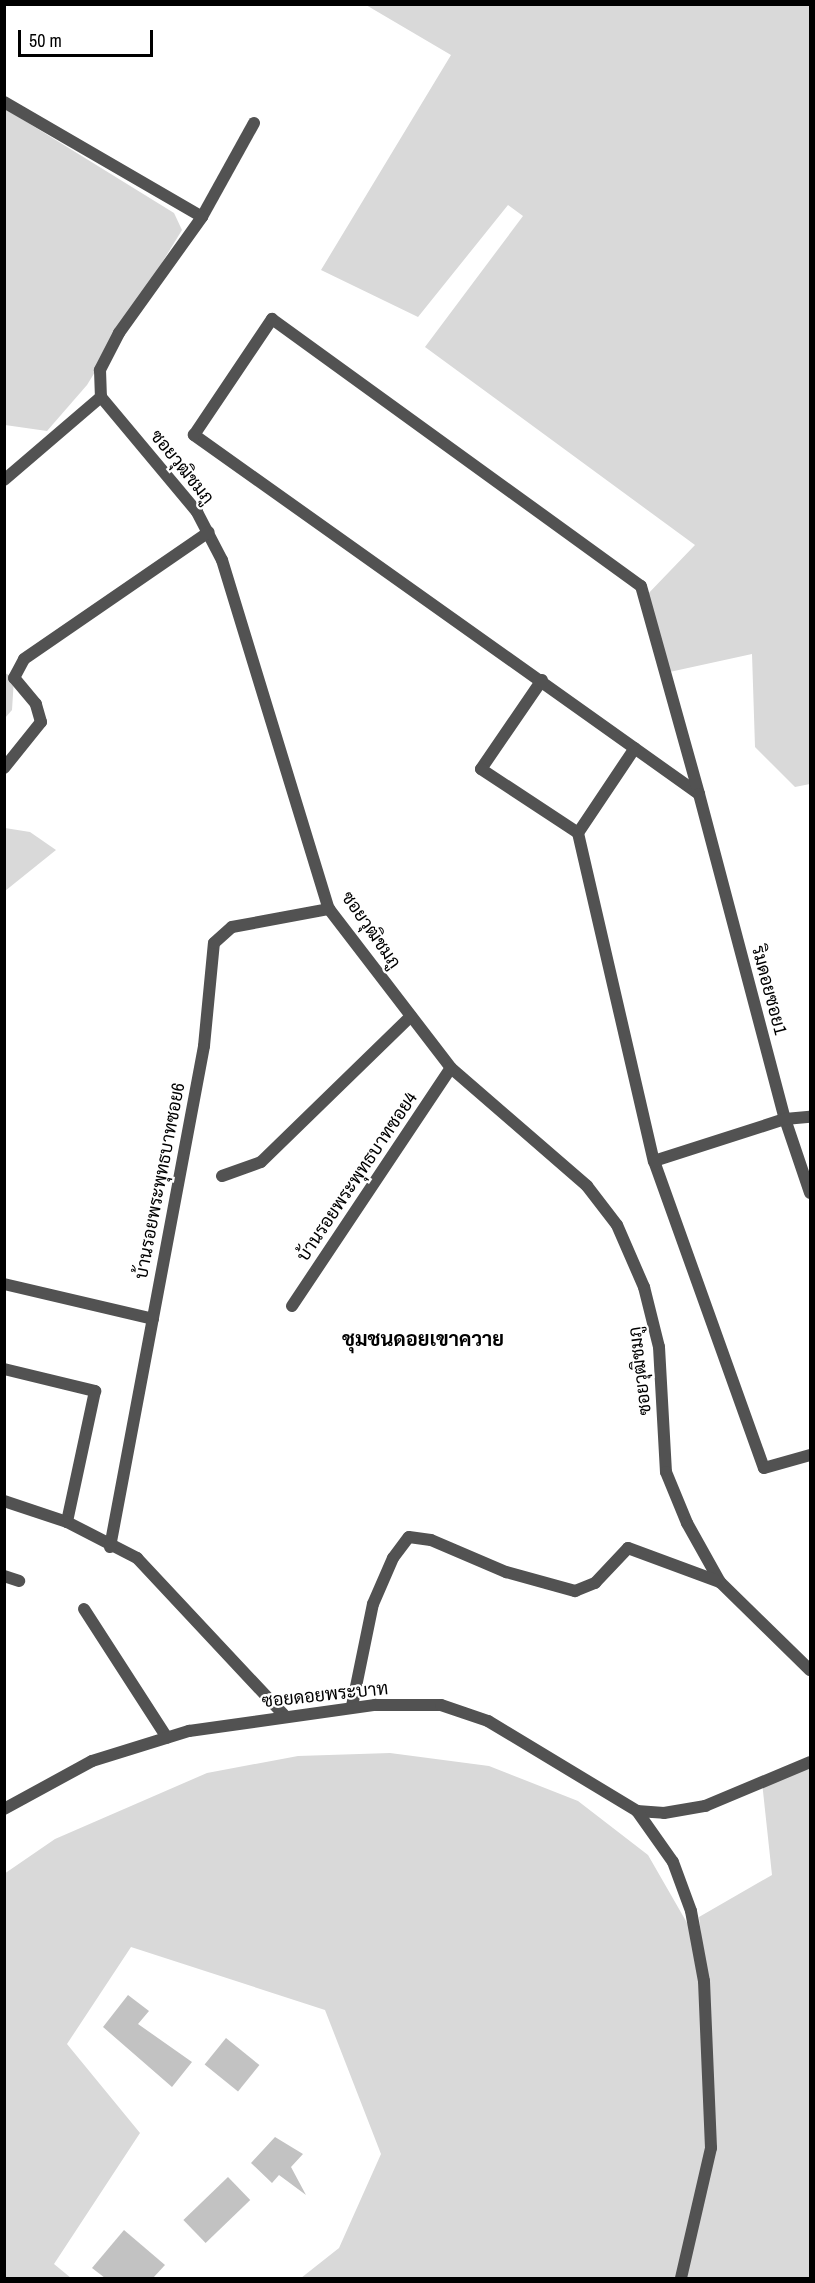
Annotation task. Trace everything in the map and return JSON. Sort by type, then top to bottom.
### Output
[{"type":"street","points":[[4,102],[202,217]]},
{"type":"street","points":[[4,480],[18,474],[101,397],[100,370],[119,333],[202,217],[254,123]]},
{"type":"street","name":"ริมดอยซอย1","points":[[542,681],[194,435],[272,319],[641,586],[785,1119],[810,1193]]},
{"type":"street","name":"ซอยวุฒิชมภู","points":[[101,397],[209,532],[329,909],[451,1068],[587,1186],[617,1225],[644,1287],[659,1347],[666,1472],[720,1582],[810,1670]]},
{"type":"street","points":[[4,768],[41,722],[36,704],[16,685],[20,664],[209,532]]},
{"type":"street","points":[[699,795],[542,681],[481,770],[579,832],[654,1161],[764,1468],[810,1455]]},
{"type":"street","points":[[579,832],[635,748]]},
{"type":"street","name":"บ้านรอยพระพุทธบาทซอย6","points":[[110,1547],[204,1046],[214,943],[220,932],[232,927],[329,909]]},
{"type":"street","points":[[222,1176],[261,1162],[411,1016]]},
{"type":"street","name":"บ้านรอยพระพุทธบาทซอย4","points":[[292,1306],[451,1068]]},
{"type":"street","points":[[654,1161],[785,1119],[810,1118]]},
{"type":"street","points":[[4,1284],[153,1319]]},
{"type":"street","points":[[4,1369],[95,1391],[67,1522]]},
{"type":"street","points":[[4,1501],[67,1522],[110,1547],[136,1558],[285,1716]]},
{"type":"street","points":[[352,1706],[373,1604],[393,1558],[409,1537],[431,1540],[506,1572],[575,1592],[595,1583],[628,1548],[720,1582]]},
{"type":"street","points":[[4,1576],[19,1581]]},
{"type":"street","points":[[84,1609],[167,1738]]},
{"type":"street","name":"ซอยดอยพระบาท","points":[[4,1809],[92,1761],[167,1738],[352,1706],[441,1705],[488,1721],[637,1811],[664,1813],[705,1806],[810,1762]]},
{"type":"street","points":[[637,1811],[677,1872],[692,1911],[704,1981],[711,2148],[681,2278]]},
{"type":"shaded area","points":[[366,5],[810,5],[810,784],[795,787],[755,747],[752,654],[665,673],[644,598],[695,545],[425,347],[523,216],[508,205],[418,317],[321,270],[451,55]]},
{"type":"shaded area","points":[[4,108],[174,213],[182,230],[87,385],[47,431],[5,425]]},
{"type":"shaded area","points":[[5,673],[14,678],[12,710],[5,718]]},
{"type":"shaded area","points":[[5,828],[30,832],[56,850],[5,891]]},
{"type":"shaded area","points":[[390,1753],[489,1766],[578,1801],[648,1855],[698,1942],[710,2016],[699,1917],[772,1875],[762,1782],[810,1762],[810,2278],[301,2278],[339,2248],[381,2154],[325,2010],[131,1947],[67,2044],[140,2133],[54,2264],[71,2278],[5,2278],[4,1874],[55,1839],[207,1773],[298,1756]]},
{"type":"building","points":[[128,1995],[149,2011],[138,2024],[192,2062],[172,2087],[103,2027]]},
{"type":"building","points":[[226,2038],[259,2065],[238,2091],[205,2064]]},
{"type":"building","points":[[275,2137],[303,2154],[291,2167],[306,2195],[279,2175],[272,2183],[251,2163]]},
{"type":"building","points":[[228,2177],[250,2200],[206,2243],[183,2220]]},
{"type":"building","points":[[124,2230],[165,2265],[153,2278],[105,2278],[92,2268]]},
{"type":"district","name":"ชุมชนดอยเขาควาย","points":[[423,1338]]}]
